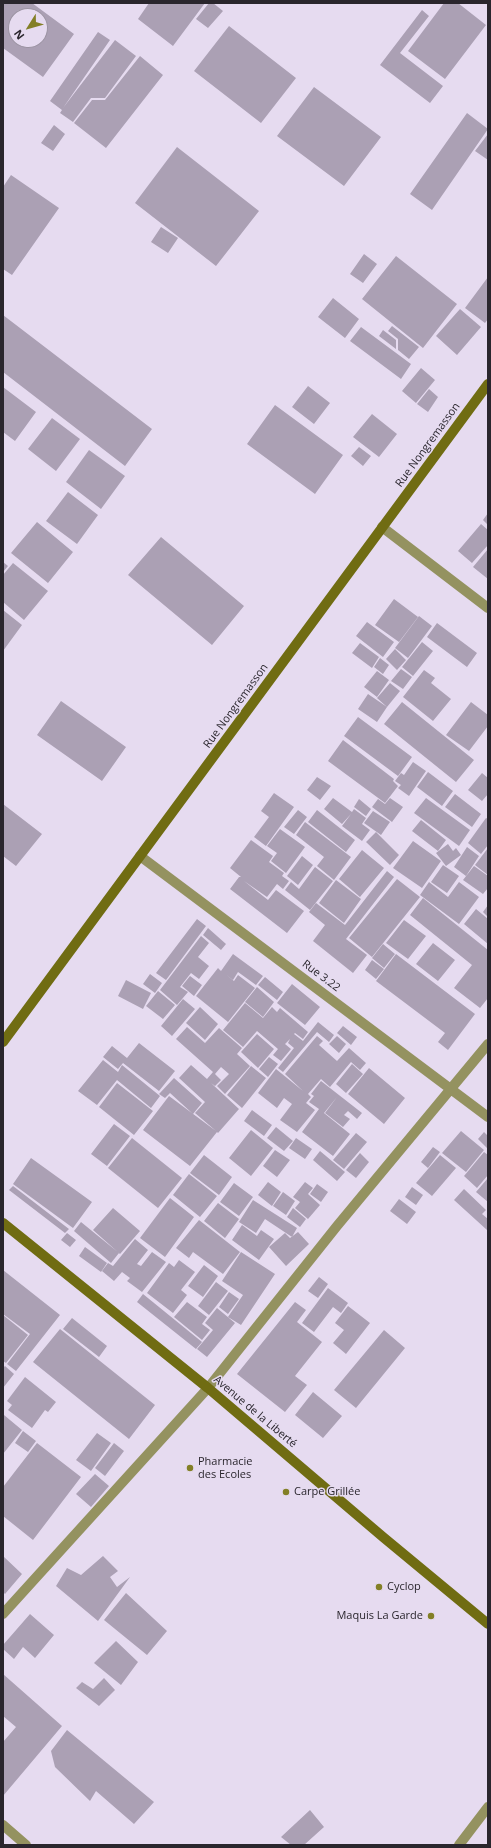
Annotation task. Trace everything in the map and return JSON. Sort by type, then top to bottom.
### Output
[{"type":"street","name":"Rue Nongremasson","points":[[3,1042],[488,384]]},
{"type":"street","points":[[382,527],[488,608]]},
{"type":"street","name":"Rue 3.22","points":[[140,856],[451,1087],[488,1117]]},
{"type":"street","points":[[3,1614],[208,1388],[337,1226],[488,1044]]},
{"type":"street","name":"Avenue de la Liberté","points":[[3,1223],[208,1388],[488,1624]]},
{"type":"street","points":[[459,1845],[488,1807]]},
{"type":"street","points":[[3,1825],[26,1845]]},
{"type":"building","points":[[3,3],[32,3],[39,8],[8,8],[8,48],[48,48],[48,15],[74,34],[43,77],[3,48]]},
{"type":"building","points":[[149,3],[205,3],[173,46],[138,19]]},
{"type":"building","points":[[209,3],[213,3],[223,11],[208,28],[196,19]]},
{"type":"building","points":[[444,3],[458,3],[486,25],[445,79],[408,51]]},
{"type":"building","points":[[422,10],[429,16],[400,53],[443,86],[430,103],[380,65]]},
{"type":"building","points":[[229,26],[296,78],[261,123],[194,71]]},
{"type":"building","points":[[98,32],[110,40],[63,108],[115,40],[136,56],[105,98],[91,98],[73,122],[60,113],[62,110],[50,101]]},
{"type":"building","points":[[140,56],[163,75],[106,148],[74,123],[92,100],[105,100]]},
{"type":"building","points":[[314,87],[381,137],[344,186],[277,136]]},
{"type":"building","points":[[467,113],[488,129],[432,210],[410,194]]},
{"type":"building","points":[[54,125],[65,134],[53,151],[41,143]]},
{"type":"building","points":[[488,134],[488,160],[475,151]]},
{"type":"building","points":[[177,147],[259,211],[216,266],[135,203]]},
{"type":"building","points":[[11,175],[59,208],[12,275],[3,269],[3,187]]},
{"type":"building","points":[[161,227],[178,238],[168,253],[151,242]]},
{"type":"building","points":[[364,254],[377,264],[363,283],[350,274]]},
{"type":"building","points":[[396,256],[457,304],[423,348],[362,299]]},
{"type":"building","points":[[488,277],[488,319],[485,323],[465,308]]},
{"type":"building","points":[[333,298],[359,319],[345,338],[318,317]]},
{"type":"building","points":[[460,309],[481,327],[457,355],[436,336]]},
{"type":"building","points":[[3,315],[152,429],[125,466],[3,372]]},
{"type":"building","points":[[392,326],[419,347],[409,359],[398,350],[398,339],[388,331]]},
{"type":"building","points":[[361,327],[411,364],[401,379],[350,341]]},
{"type":"building","points":[[383,330],[396,340],[396,349],[379,336]]},
{"type":"building","points":[[421,368],[435,380],[416,403],[402,391]]},
{"type":"building","points":[[308,386],[330,403],[314,424],[292,407]]},
{"type":"building","points":[[3,387],[36,412],[15,441],[3,432]]},
{"type":"building","points":[[429,389],[438,397],[428,412],[417,404]]},
{"type":"building","points":[[275,405],[343,455],[315,494],[247,444]]},
{"type":"building","points":[[372,414],[397,434],[379,457],[353,437]]},
{"type":"building","points":[[52,418],[80,439],[56,471],[28,449]]},
{"type":"building","points":[[359,447],[371,456],[363,466],[351,456]]},
{"type":"building","points":[[89,450],[125,476],[101,509],[66,482]]},
{"type":"building","points":[[68,492],[98,515],[77,544],[46,521]]},
{"type":"building","points":[[488,513],[488,525],[483,520]]},
{"type":"building","points":[[37,522],[73,552],[48,583],[11,553]]},
{"type":"building","points":[[481,524],[488,530],[488,545],[472,563],[458,551]]},
{"type":"building","points":[[161,537],[244,606],[212,645],[128,575]]},
{"type":"building","points":[[488,549],[488,579],[473,567]]},
{"type":"building","points":[[3,562],[8,566],[3,572]]},
{"type":"building","points":[[13,563],[48,591],[24,620],[3,602],[3,575]]},
{"type":"building","points":[[394,599],[418,617],[399,642],[375,625]]},
{"type":"building","points":[[3,610],[22,625],[3,651]]},
{"type":"building","points":[[419,616],[432,626],[408,658],[395,648]]},
{"type":"building","points":[[367,622],[394,642],[383,657],[356,636]]},
{"type":"building","points":[[437,623],[477,653],[467,667],[427,637]]},
{"type":"building","points":[[422,642],[433,651],[413,676],[402,667]]},
{"type":"building","points":[[360,643],[379,657],[372,668],[352,653]]},
{"type":"building","points":[[395,649],[406,660],[397,670],[386,659]]},
{"type":"building","points":[[380,658],[389,665],[383,674],[374,667]]},
{"type":"building","points":[[401,669],[412,677],[403,689],[391,681]]},
{"type":"building","points":[[424,670],[435,678],[431,683],[451,699],[433,721],[403,697]]},
{"type":"building","points":[[377,671],[389,680],[377,697],[364,687]]},
{"type":"building","points":[[390,683],[400,691],[387,707],[377,698]]},
{"type":"building","points":[[368,694],[387,707],[377,722],[358,709]]},
{"type":"building","points":[[61,701],[126,747],[102,781],[37,735]]},
{"type":"building","points":[[402,702],[474,760],[456,782],[384,724]]},
{"type":"building","points":[[471,702],[488,715],[488,726],[469,751],[446,735]]},
{"type":"building","points":[[358,717],[412,757],[398,776],[344,736]]},
{"type":"building","points":[[343,740],[394,779],[393,781],[398,786],[385,803],[328,761]]},
{"type":"building","points":[[413,762],[426,771],[409,796],[398,788],[401,785],[395,781],[401,773],[404,775]]},
{"type":"building","points":[[428,772],[453,791],[442,806],[417,787]]},
{"type":"building","points":[[482,773],[488,778],[488,794],[482,801],[468,790]]},
{"type":"building","points":[[317,777],[331,786],[320,800],[307,790]]},
{"type":"building","points":[[274,793],[294,807],[266,846],[254,837],[269,817],[261,811]]},
{"type":"building","points":[[455,794],[481,814],[472,827],[445,807]]},
{"type":"building","points":[[333,798],[352,812],[354,809],[366,818],[362,824],[370,830],[362,841],[342,826],[351,814],[342,824],[324,809]]},
{"type":"building","points":[[390,798],[403,807],[392,822],[372,807],[378,799],[385,804]]},
{"type":"building","points":[[426,798],[470,830],[459,846],[414,813]]},
{"type":"building","points":[[359,799],[371,809],[366,816],[354,807]]},
{"type":"building","points":[[3,804],[42,834],[16,866],[3,856]]},
{"type":"building","points":[[298,810],[307,817],[294,834],[284,827]]},
{"type":"building","points":[[317,810],[355,840],[346,852],[308,822]]},
{"type":"building","points":[[373,811],[390,822],[381,835],[364,823]]},
{"type":"building","points":[[486,818],[488,819],[488,845],[481,854],[468,843]]},
{"type":"building","points":[[421,820],[446,840],[438,851],[412,831]]},
{"type":"building","points":[[305,822],[351,857],[334,880],[317,866],[324,857],[296,835]]},
{"type":"building","points":[[280,829],[305,847],[286,873],[271,861],[277,853],[267,846]]},
{"type":"building","points":[[376,832],[399,855],[390,865],[366,842]]},
{"type":"building","points":[[251,840],[273,856],[269,862],[284,873],[282,876],[289,881],[283,889],[277,884],[267,897],[244,881],[268,900],[276,890],[304,911],[287,933],[230,889],[239,877],[241,877],[230,868]]},
{"type":"building","points":[[413,841],[441,861],[422,888],[393,868]]},
{"type":"building","points":[[448,844],[453,851],[456,848],[461,855],[446,866],[436,853]]},
{"type":"building","points":[[467,847],[479,856],[466,876],[454,867]]},
{"type":"building","points":[[488,848],[488,875],[475,865]]},
{"type":"building","points":[[362,850],[384,868],[360,897],[339,879]]},
{"type":"building","points":[[302,856],[313,865],[298,885],[287,876]]},
{"type":"building","points":[[443,865],[459,876],[447,893],[431,882]]},
{"type":"building","points":[[474,866],[488,876],[488,888],[483,894],[463,880]]},
{"type":"building","points":[[315,867],[333,881],[310,910],[285,890],[291,882],[299,889]]},
{"type":"building","points":[[387,871],[394,877],[346,939],[367,955],[353,973],[313,941],[325,925],[309,912],[316,903],[345,925]]},
{"type":"building","points":[[397,879],[420,897],[372,957],[349,938]]},
{"type":"building","points":[[336,880],[361,899],[344,923],[319,903]]},
{"type":"building","points":[[429,882],[448,897],[459,882],[479,897],[459,924],[420,895]]},
{"type":"building","points":[[423,898],[488,950],[488,998],[480,1008],[454,988],[472,965],[410,915]]},
{"type":"building","points":[[488,905],[488,917],[483,912]]},
{"type":"building","points":[[476,909],[488,919],[488,944],[464,924]]},
{"type":"building","points":[[197,919],[206,926],[166,980],[156,973]]},
{"type":"building","points":[[404,920],[426,936],[408,959],[386,943]]},
{"type":"building","points":[[208,928],[226,944],[221,950],[203,935]]},
{"type":"building","points":[[201,936],[209,943],[198,957],[209,966],[199,979],[191,973],[180,987],[188,992],[177,1005],[160,990]]},
{"type":"building","points":[[433,943],[455,960],[438,981],[416,964]]},
{"type":"building","points":[[383,944],[395,954],[384,968],[372,958]]},
{"type":"building","points":[[233,954],[263,976],[256,985],[238,972],[233,980],[225,974],[234,981],[238,975],[255,988],[228,1022],[196,996],[218,968],[221,971]]},
{"type":"building","points":[[396,954],[475,1014],[448,1050],[438,1042],[445,1033],[376,981]]},
{"type":"building","points":[[372,960],[384,969],[376,979],[365,970]]},
{"type":"building","points":[[150,974],[162,983],[155,993],[143,984]]},
{"type":"building","points":[[190,976],[202,985],[194,996],[182,986]]},
{"type":"building","points":[[265,977],[283,992],[277,1000],[258,985]]},
{"type":"building","points":[[126,980],[151,993],[143,1009],[118,996]]},
{"type":"building","points":[[292,984],[320,1007],[305,1025],[277,1003]]},
{"type":"building","points":[[257,987],[274,1002],[263,1017],[245,1002]]},
{"type":"building","points":[[158,991],[175,1005],[163,1019],[146,1006]]},
{"type":"building","points":[[183,999],[195,1009],[172,1036],[161,1026]]},
{"type":"building","points":[[245,1003],[263,1018],[272,1007],[277,1012],[280,1008],[308,1032],[303,1039],[295,1033],[294,1034],[303,1041],[318,1022],[334,1035],[329,1042],[317,1032],[283,1072],[278,1068],[294,1048],[288,1043],[290,1039],[285,1044],[291,1049],[281,1061],[273,1055],[278,1049],[257,1031],[243,1047],[223,1030]]},
{"type":"building","points":[[200,1007],[218,1024],[205,1040],[186,1023]]},
{"type":"building","points":[[343,1026],[357,1037],[351,1045],[337,1033]]},
{"type":"building","points":[[187,1027],[205,1043],[219,1028],[242,1048],[237,1054],[250,1066],[225,1094],[217,1086],[229,1074],[221,1067],[215,1074],[221,1080],[215,1086],[211,1083],[239,1109],[218,1133],[217,1132],[190,1166],[143,1130],[169,1096],[216,1131],[195,1113],[205,1102],[179,1078],[191,1065],[207,1079],[213,1072],[176,1039]]},
{"type":"building","points":[[257,1034],[274,1049],[258,1068],[241,1052]]},
{"type":"building","points":[[317,1036],[323,1041],[319,1045],[337,1061],[349,1048],[366,1063],[360,1070],[351,1062],[330,1087],[321,1079],[308,1094],[311,1097],[306,1103],[315,1110],[297,1132],[280,1120],[292,1104],[284,1098],[277,1108],[258,1093],[276,1069],[303,1091],[285,1074]]},
{"type":"building","points":[[337,1036],[346,1044],[339,1053],[329,1044]]},
{"type":"building","points":[[139,1043],[175,1071],[159,1091],[123,1063],[118,1069],[103,1057],[112,1046],[127,1058]]},
{"type":"building","points":[[269,1057],[278,1064],[268,1077],[259,1069]]},
{"type":"building","points":[[103,1060],[118,1072],[122,1065],[160,1096],[151,1108],[117,1080],[97,1105],[78,1091]]},
{"type":"building","points":[[352,1064],[363,1074],[346,1093],[336,1084]]},
{"type":"building","points":[[251,1066],[266,1078],[242,1108],[227,1095]]},
{"type":"building","points":[[369,1068],[405,1098],[384,1124],[348,1094]]},
{"type":"building","points":[[174,1078],[202,1103],[193,1114],[170,1093],[165,1098],[159,1094]]},
{"type":"building","points":[[321,1081],[362,1113],[357,1119],[348,1111],[344,1115],[350,1119],[343,1127],[325,1113],[337,1097],[324,1113],[350,1134],[333,1156],[302,1132],[319,1109],[309,1102],[314,1096],[311,1094]]},
{"type":"building","points":[[117,1083],[153,1111],[134,1135],[99,1107]]},
{"type":"building","points":[[252,1110],[272,1125],[264,1136],[244,1121]]},
{"type":"building","points":[[114,1124],[130,1136],[107,1166],[91,1154]]},
{"type":"building","points":[[276,1127],[293,1141],[284,1151],[267,1138]]},
{"type":"building","points":[[251,1130],[273,1148],[251,1176],[229,1158]]},
{"type":"building","points":[[461,1131],[484,1150],[466,1172],[442,1153]]},
{"type":"building","points":[[484,1132],[488,1136],[488,1149],[478,1139]]},
{"type":"building","points":[[356,1133],[367,1142],[344,1169],[333,1160]]},
{"type":"building","points":[[132,1138],[182,1178],[158,1208],[108,1168]]},
{"type":"building","points":[[296,1138],[312,1149],[305,1159],[289,1148]]},
{"type":"building","points":[[433,1147],[440,1152],[428,1168],[421,1162]]},
{"type":"building","points":[[275,1150],[290,1160],[277,1177],[263,1166]]},
{"type":"building","points":[[320,1151],[345,1172],[337,1181],[313,1160]]},
{"type":"building","points":[[484,1152],[488,1155],[488,1175],[477,1188],[464,1176]]},
{"type":"building","points":[[360,1153],[369,1162],[356,1178],[346,1170]]},
{"type":"building","points":[[204,1155],[232,1177],[219,1195],[190,1173]]},
{"type":"building","points":[[440,1155],[456,1168],[432,1196],[416,1183]]},
{"type":"building","points":[[31,1158],[92,1202],[73,1228],[13,1184]]},
{"type":"building","points":[[189,1174],[217,1196],[200,1217],[173,1195]]},
{"type":"building","points":[[488,1178],[488,1202],[476,1192]]},
{"type":"building","points":[[268,1182],[281,1192],[272,1206],[258,1195]]},
{"type":"building","points":[[305,1182],[313,1188],[308,1194],[320,1205],[308,1219],[295,1208],[300,1202],[293,1197]]},
{"type":"building","points":[[234,1183],[253,1197],[239,1216],[220,1202]]},
{"type":"building","points":[[317,1184],[328,1192],[321,1202],[310,1194]]},
{"type":"building","points":[[13,1186],[69,1229],[65,1233],[9,1190]]},
{"type":"building","points":[[412,1187],[423,1195],[416,1205],[405,1197]]},
{"type":"building","points":[[464,1189],[486,1210],[482,1214],[488,1219],[487,1230],[454,1200]]},
{"type":"building","points":[[283,1192],[295,1201],[286,1215],[273,1206]]},
{"type":"building","points":[[170,1198],[194,1217],[165,1257],[140,1238]]},
{"type":"building","points":[[399,1199],[416,1212],[407,1224],[390,1211]]},
{"type":"building","points":[[253,1200],[297,1228],[292,1237],[265,1219],[256,1233],[239,1222]]},
{"type":"building","points":[[218,1203],[239,1219],[225,1238],[204,1221]]},
{"type":"building","points":[[113,1208],[140,1231],[120,1254],[93,1230]]},
{"type":"building","points":[[293,1208],[306,1219],[300,1227],[287,1217]]},
{"type":"building","points":[[199,1220],[240,1252],[223,1274],[193,1252],[189,1258],[176,1248]]},
{"type":"building","points":[[81,1222],[119,1253],[111,1263],[74,1231]]},
{"type":"building","points":[[242,1225],[257,1236],[261,1230],[274,1239],[259,1260],[232,1240]]},
{"type":"building","points":[[298,1232],[309,1244],[286,1266],[269,1247],[285,1233],[290,1238]]},
{"type":"building","points":[[67,1233],[76,1240],[70,1247],[61,1240]]},
{"type":"building","points":[[135,1239],[148,1250],[137,1264],[141,1266],[152,1252],[166,1262],[142,1292],[127,1281],[130,1278],[122,1272],[114,1281],[102,1271],[108,1263],[113,1266]]},
{"type":"building","points":[[85,1247],[107,1263],[101,1272],[79,1256]]},
{"type":"building","points":[[241,1252],[275,1274],[241,1325],[228,1317],[243,1295],[222,1281]]},
{"type":"building","points":[[179,1260],[195,1272],[181,1290],[187,1295],[173,1313],[147,1293],[169,1263],[174,1267]]},
{"type":"building","points":[[204,1265],[218,1276],[203,1297],[188,1286]]},
{"type":"building","points":[[3,1270],[60,1315],[16,1371],[7,1364],[30,1334],[3,1314]]},
{"type":"building","points":[[319,1277],[328,1284],[318,1298],[308,1291]]},
{"type":"building","points":[[216,1282],[228,1291],[209,1315],[198,1306]]},
{"type":"building","points":[[328,1288],[348,1303],[341,1313],[333,1307],[314,1332],[302,1323]]},
{"type":"building","points":[[229,1292],[239,1299],[228,1314],[219,1307]]},
{"type":"building","points":[[143,1294],[202,1342],[196,1349],[137,1302]]},
{"type":"building","points":[[187,1302],[207,1317],[202,1324],[210,1330],[202,1340],[174,1317]]},
{"type":"building","points":[[295,1302],[306,1310],[297,1322],[322,1342],[295,1376],[307,1385],[285,1412],[237,1374]]},
{"type":"building","points":[[348,1306],[370,1323],[346,1354],[333,1343],[344,1330],[335,1323]]},
{"type":"building","points":[[217,1308],[235,1323],[207,1357],[197,1349],[213,1330],[205,1323]]},
{"type":"building","points":[[3,1315],[28,1335],[6,1363],[3,1361]]},
{"type":"building","points":[[72,1318],[107,1346],[99,1357],[63,1329]]},
{"type":"building","points":[[60,1329],[155,1405],[129,1439],[33,1362]]},
{"type":"building","points":[[384,1330],[405,1348],[356,1408],[334,1390]]},
{"type":"building","points":[[5,1366],[14,1374],[3,1388],[3,1368]]},
{"type":"building","points":[[25,1377],[56,1402],[48,1412],[45,1410],[32,1428],[8,1410],[12,1405],[7,1401]]},
{"type":"building","points":[[313,1392],[342,1416],[323,1438],[295,1415]]},
{"type":"building","points":[[4,1415],[22,1430],[3,1454],[3,1417]]},
{"type":"building","points":[[23,1431],[36,1441],[28,1452],[15,1443]]},
{"type":"building","points":[[97,1433],[111,1443],[91,1471],[76,1460]]},
{"type":"building","points":[[37,1443],[81,1477],[33,1540],[3,1516],[3,1487]]},
{"type":"building","points":[[114,1443],[124,1451],[105,1476],[95,1468]]},
{"type":"building","points":[[95,1474],[109,1486],[91,1507],[76,1494]]},
{"type":"building","points":[[3,1556],[22,1574],[5,1594],[3,1592]]},
{"type":"building","points":[[103,1556],[118,1571],[110,1577],[117,1587],[130,1577],[98,1621],[56,1586],[67,1568],[81,1575]]},
{"type":"building","points":[[126,1593],[167,1631],[147,1655],[104,1620]]},
{"type":"building","points":[[30,1614],[54,1635],[35,1658],[23,1647],[14,1659],[3,1649],[3,1645]]},
{"type":"building","points":[[116,1641],[138,1662],[121,1685],[94,1663]]},
{"type":"building","points":[[3,1674],[62,1726],[3,1796],[3,1742],[16,1727],[3,1716]]},
{"type":"building","points":[[104,1678],[115,1690],[99,1706],[76,1688],[82,1682],[93,1689]]},
{"type":"building","points":[[67,1730],[154,1802],[134,1824],[96,1791],[90,1801],[55,1767],[51,1751]]},
{"type":"building","points":[[310,1810],[324,1827],[304,1845],[291,1845],[281,1837]]},
{"type":"place","name":"Pharmacie des Ecoles","points":[[190,1468]]},
{"type":"place","name":"Carpe Grillée","points":[[286,1492]]},
{"type":"place","name":"Cyclop","points":[[379,1587]]},
{"type":"place","name":"Maquis La Garde","points":[[431,1616]]}]
